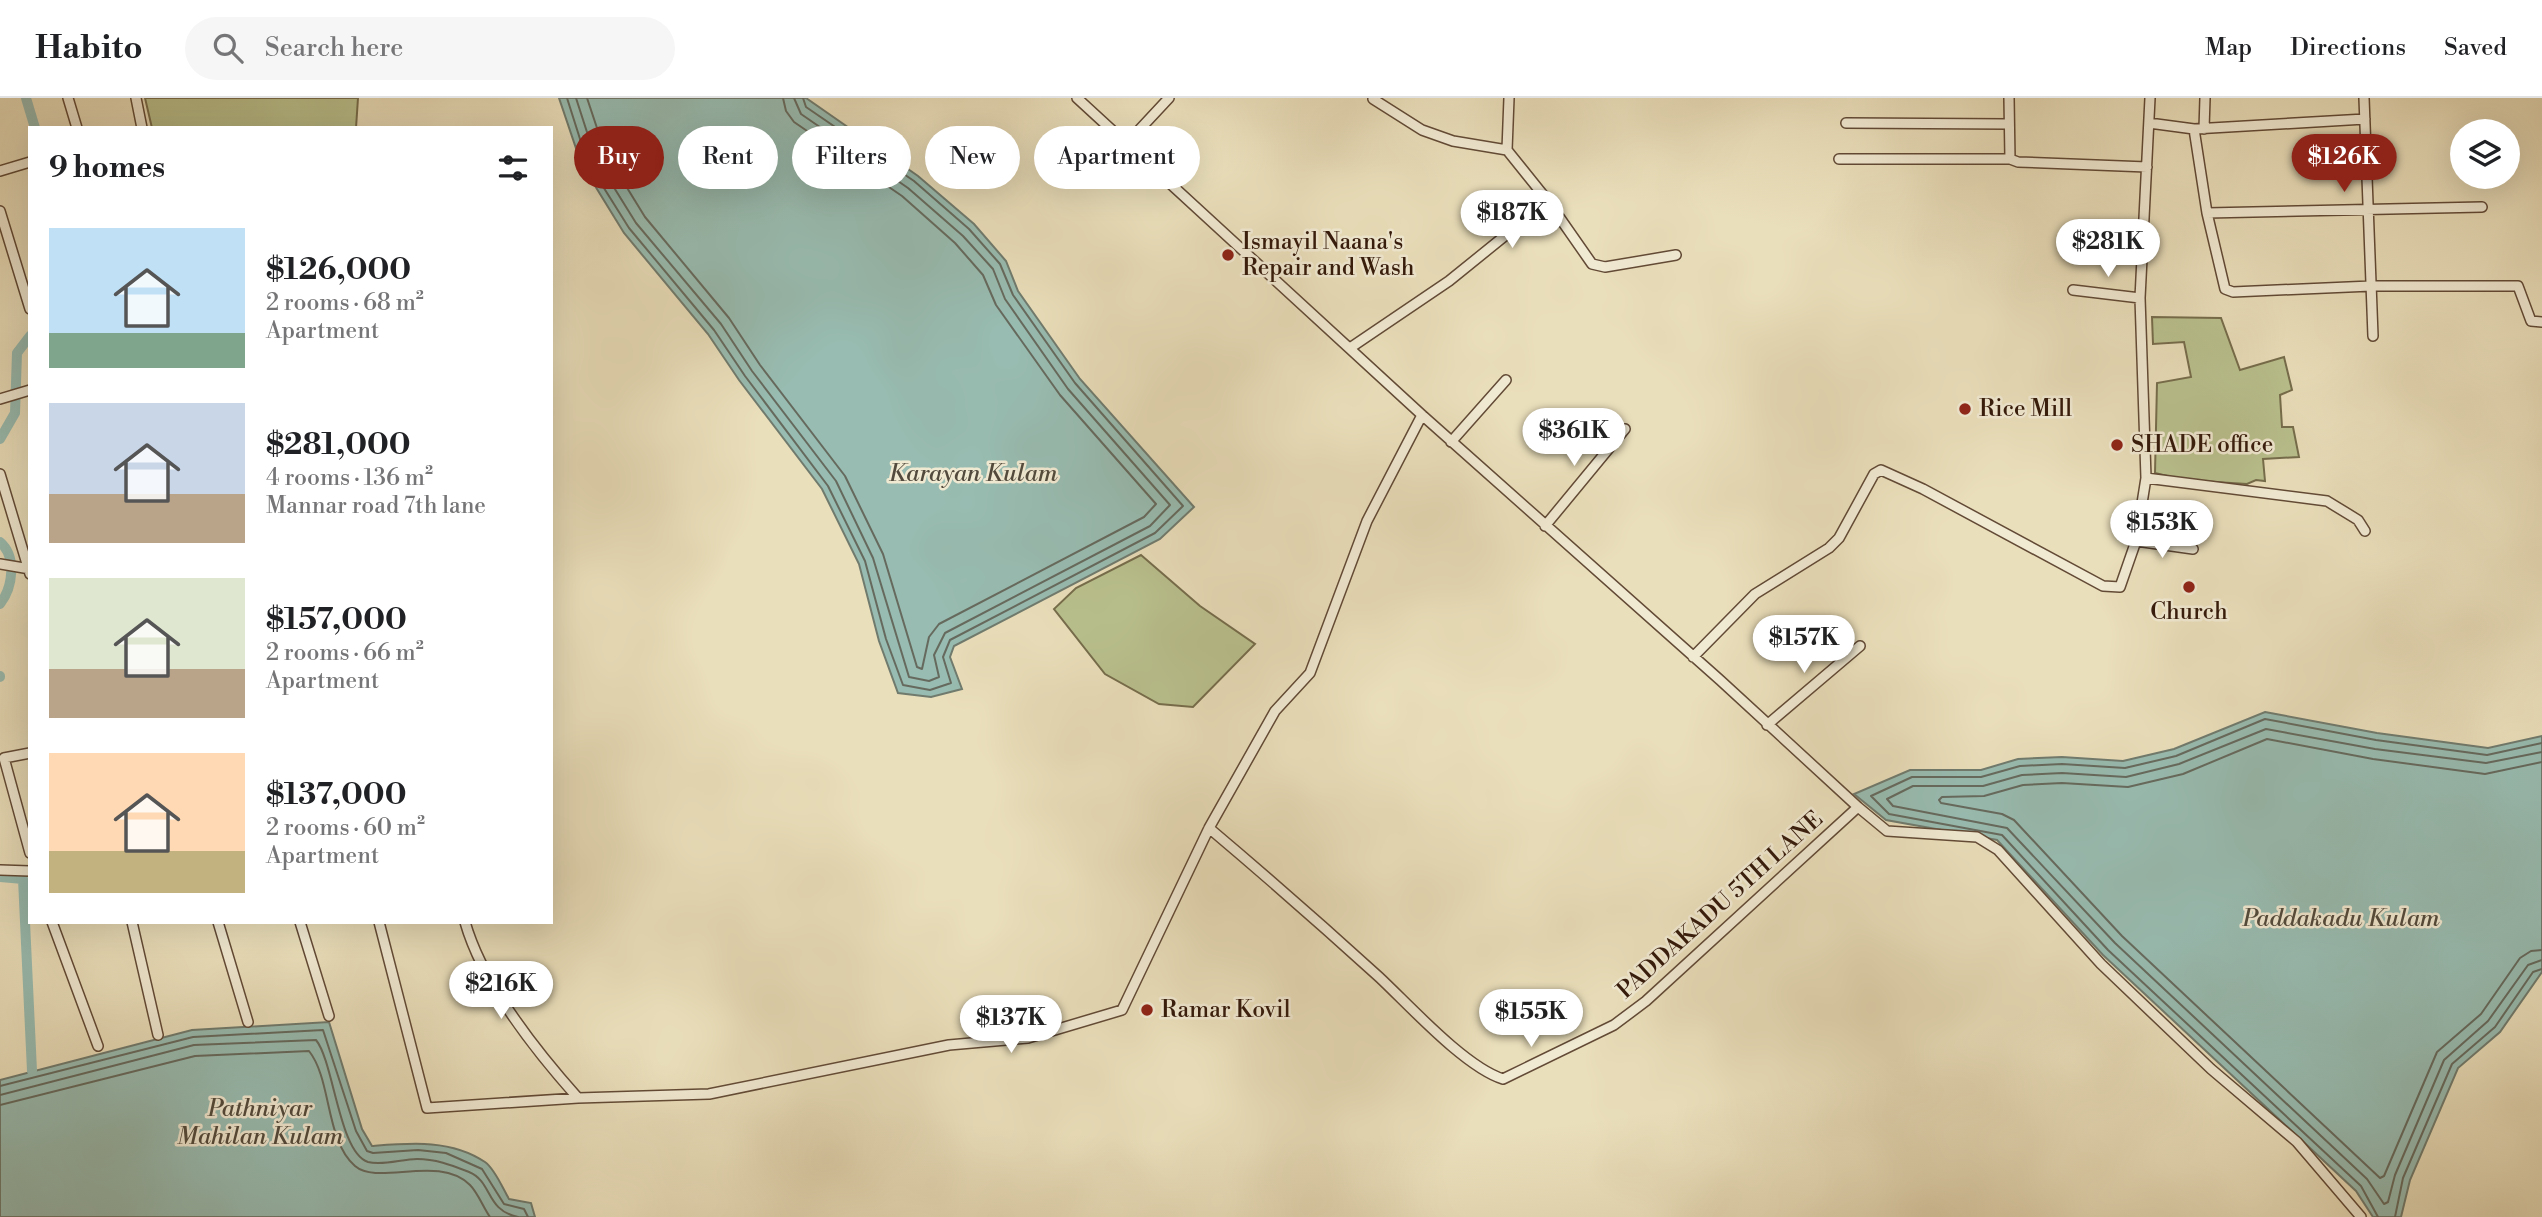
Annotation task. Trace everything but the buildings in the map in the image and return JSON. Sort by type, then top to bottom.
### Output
[{"type":"street","points":[[68,98],[75,126]]},
{"type":"street","points":[[136,98],[142,126]]},
{"type":"street","points":[[1077,98],[1109,126]]},
{"type":"street","points":[[1143,126],[1169,98]]},
{"type":"street","points":[[1509,98],[1507,150],[1548,201],[1592,264],[1605,267],[1676,255]]},
{"type":"street","points":[[2009,98],[2010,159]]},
{"type":"street","points":[[1693,657],[1755,594],[1829,548],[1846,527],[1874,474],[1881,470],[1923,489],[2102,586],[2120,587],[2136,541],[2146,478],[2140,298],[2150,98]]},
{"type":"street","points":[[2204,98],[2199,129],[2207,213],[2225,289],[2233,292],[2371,286],[2518,285],[2531,321],[2542,322]]},
{"type":"street","points":[[2364,98],[2373,336]]},
{"type":"street","points":[[1373,99],[1422,130],[1453,141],[1507,150]]},
{"type":"street","points":[[2148,123],[2199,129],[2365,119]]},
{"type":"street","points":[[1846,123],[2008,124]]},
{"type":"street","points":[[1839,159],[2010,159],[2018,162],[2147,167]]},
{"type":"street","points":[[0,171],[28,163]]},
{"type":"street","points":[[1178,189],[1451,442],[1887,831],[1977,837],[1998,849],[2101,964],[2211,1069],[2297,1142],[2361,1217]]},
{"type":"street","points":[[1350,348],[1449,281],[1548,201]]},
{"type":"street","points":[[2207,213],[2482,207]]},
{"type":"street","points":[[0,211],[28,302]]},
{"type":"street","points":[[2073,290],[2140,298]]},
{"type":"street","points":[[1451,442],[1506,380]]},
{"type":"street","points":[[0,399],[28,391]]},
{"type":"street","points":[[380,924],[427,1108],[578,1098],[709,1094],[949,1045],[1028,1038],[1122,1010],[1209,828],[1275,711],[1310,673],[1367,521],[1422,415]]},
{"type":"street","points":[[1545,526],[1625,429]]},
{"type":"street","points":[[0,474],[28,567]]},
{"type":"street","points":[[2146,478],[2327,501],[2358,520],[2365,531]]},
{"type":"street","points":[[2136,541],[2193,549]]},
{"type":"street","points":[[0,564],[28,570]]},
{"type":"street","points":[[1767,725],[1860,646]]},
{"type":"street","points":[[28,753],[2,758],[28,846]]},
{"type":"street","name":"PADDAKADU 5TH LANE","points":[[1209,828],[1315,918],[1459,1051],[1491,1076],[1503,1079],[1614,1025],[1646,1001],[1858,807]]},
{"type":"street","points":[[0,870],[28,871]]},
{"type":"street","points":[[53,924],[98,1046]]},
{"type":"street","points":[[132,924],[158,1035]]},
{"type":"street","points":[[219,924],[248,1022]]},
{"type":"street","points":[[301,924],[329,1016]]},
{"type":"street","points":[[466,924],[473,951],[542,1058],[578,1098]]},
{"type":"green space","points":[[145,98],[358,98],[356,126],[152,126]]},
{"type":"green space","points":[[2152,317],[2221,318],[2240,370],[2284,357],[2292,390],[2280,395],[2282,427],[2293,427],[2299,457],[2263,459],[2265,481],[2256,480],[2247,484],[2184,480],[2155,473],[2157,383],[2191,377],[2184,342],[2153,344]]},
{"type":"green space","points":[[1141,555],[1200,606],[1255,644],[1193,707],[1159,704],[1105,674],[1054,609],[1076,588]]},
{"type":"water","name":"Karayan Kulam","points":[[559,98],[806,98],[846,126],[792,126],[792,189],[911,189],[911,171],[918,176],[925,182],[925,189],[933,189],[974,224],[1006,261],[1018,291],[1080,379],[1194,507],[1160,539],[954,646],[950,657],[962,689],[931,697],[898,693],[879,641],[859,564],[822,489],[739,380],[708,334],[624,233],[597,189],[664,189],[664,126],[574,126],[574,142]]},
{"type":"water","name":"Paddakadu Kulam","points":[[2265,712],[2377,733],[2488,748],[2542,736],[2542,972],[2500,1032],[2458,1068],[2410,1180],[2401,1217],[2373,1217],[2356,1191],[2103,955],[1997,840],[1886,820],[1854,794],[1910,770],[1981,770],[2018,759],[2062,757],[2123,761],[2174,749]]},
{"type":"water","name":"Pathniyar Mahilan Kulam","points":[[329,1022],[362,1129],[372,1146],[430,1144],[458,1149],[472,1155],[492,1169],[509,1199],[531,1203],[535,1217],[0,1217],[0,1080],[192,1030]]},
{"type":"waterway","points":[[26,98],[34,126]]},
{"type":"waterway","points":[[0,439],[15,413],[17,353],[28,339]]},
{"type":"waterway","points":[[0,542],[11,564],[8,589],[0,604]]},
{"type":"waterway","points":[[0,877],[23,879],[32,1071]]},
{"type":"place","name":"Ismayil Naana's Repair and Wash","points":[[1228,255]]},
{"type":"place","name":"Rice Mill","points":[[1965,409]]},
{"type":"place","name":"SHADE office","points":[[2117,445]]},
{"type":"place","name":"Church","points":[[2189,587]]},
{"type":"place","name":"Ramar Kovil","points":[[1147,1010]]}]
